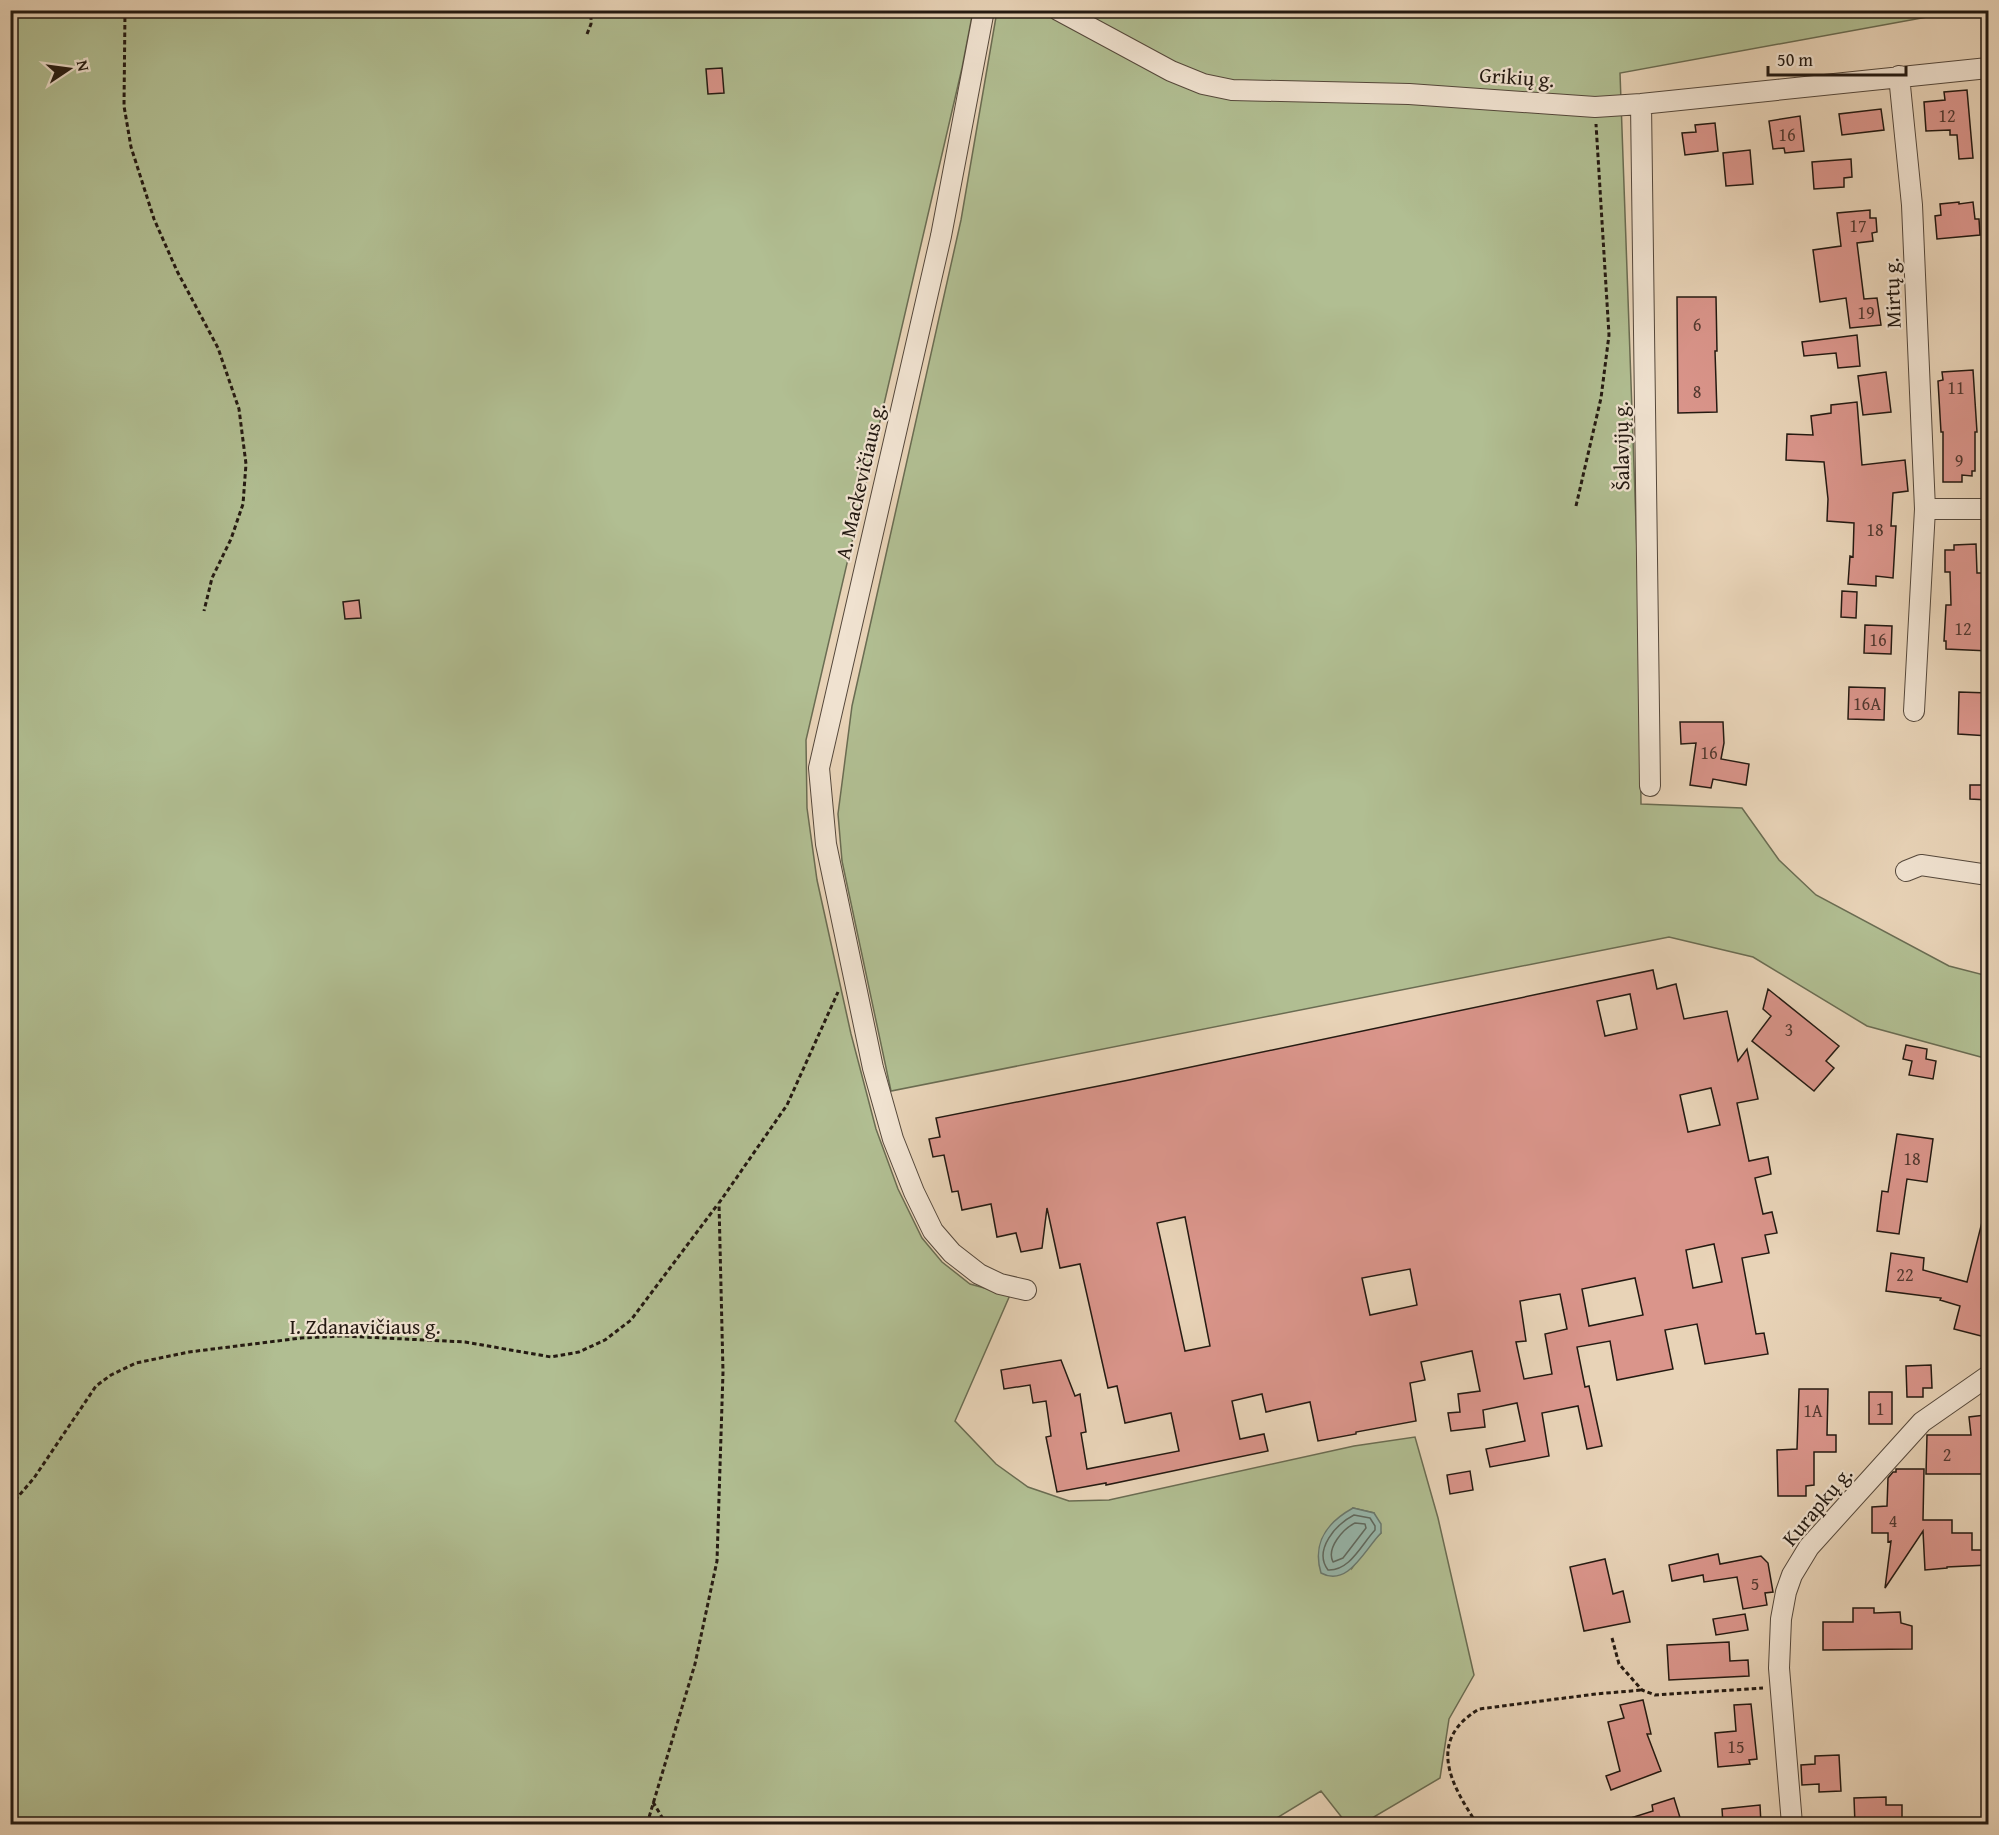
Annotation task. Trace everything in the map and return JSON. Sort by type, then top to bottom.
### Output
[{"type":"street","name":"A. Mackevičiaus g.","points":[[984,10],[941,236],[819,768],[826,844],[873,1068],[893,1139],[914,1192],[933,1231],[952,1253],[980,1274],[1000,1284],[1026,1290]]},
{"type":"street","name":"Grikių g.","points":[[1059,10],[1171,71],[1203,84],[1232,90],[1409,94],[1595,107],[1989,68]]},
{"type":"street","name":"Mirtų g.","points":[[1899,76],[1912,205],[1925,509],[1914,711]]},
{"type":"street","name":"Šalavijų g.","points":[[1641,104],[1650,786]]},
{"type":"street","points":[[1925,509],[1989,509]]},
{"type":"street","points":[[1906,871],[1921,865],[1989,875]]},
{"type":"street","name":"Kurapkų g.","points":[[1792,1824],[1780,1686],[1781,1619],[1792,1575],[1809,1547],[1922,1422],[1989,1376]]},
{"type":"path","points":[[125,10],[124,106],[131,147],[154,219],[177,271],[218,348],[239,409],[246,464],[243,504],[231,539],[212,578],[204,611]]},
{"type":"path","points":[[586,34],[591,24],[591,10]]},
{"type":"path","points":[[1576,506],[1601,398],[1609,335],[1595,107]]},
{"type":"path","name":"I. Zdanavičiaus g.","points":[[10,1506],[34,1478],[96,1386],[111,1375],[136,1363],[189,1352],[301,1338],[344,1336],[465,1342],[551,1357],[579,1352],[606,1340],[631,1320],[719,1203],[787,1105],[851,962]]},
{"type":"path","points":[[647,1824],[695,1664],[717,1561],[723,1372],[719,1203]]},
{"type":"path","points":[[1612,1638],[1619,1664],[1642,1690]]},
{"type":"path","points":[[1477,1824],[1462,1800],[1448,1765],[1452,1733],[1465,1718],[1479,1709],[1642,1690],[1655,1695],[1780,1686]]},
{"type":"path","points":[[653,1802],[666,1824]]},
{"type":"green space","points":[[11,11],[973,11],[962,68],[806,740],[807,808],[817,880],[851,1034],[876,1129],[898,1189],[922,1238],[942,1262],[970,1284],[1010,1295],[955,1421],[996,1464],[1028,1487],[1069,1501],[1109,1500],[1354,1446],[1415,1437],[1438,1518],[1474,1675],[1449,1719],[1440,1778],[1362,1824],[1347,1824],[1321,1791],[1267,1824],[11,1824],[10,916],[13,914],[10,898]],"holes":[[[1353,1508],[1374,1513],[1381,1533],[1369,1544],[1352,1568]]]},
{"type":"green space","points":[[997,11],[1960,11],[1620,73],[1638,580],[1641,804],[1742,808],[1779,860],[1816,895],[1949,966],[1988,976],[1988,1059],[1867,1026],[1753,957],[1669,937],[891,1091],[842,861],[838,814],[852,706],[961,220]]},
{"type":"water","points":[[1353,1508],[1374,1513],[1381,1524],[1381,1533],[1348,1571],[1331,1576],[1321,1573],[1318,1552],[1320,1543],[1335,1520]]},
{"type":"building","points":[[722,68],[724,93],[708,94],[706,69]]},
{"type":"building","points":[[1967,90],[1973,158],[1959,159],[1957,135],[1950,135],[1950,130],[1926,131],[1924,102],[1945,100],[1944,92]]},
{"type":"building","points":[[1881,109],[1884,130],[1842,135],[1839,114]]},
{"type":"building","points":[[1800,116],[1804,151],[1785,153],[1784,148],[1773,149],[1769,121]]},
{"type":"building","points":[[1715,123],[1718,151],[1685,155],[1682,133],[1696,132],[1695,125]]},
{"type":"building","points":[[1750,150],[1753,184],[1726,186],[1723,153]]},
{"type":"building","points":[[1851,159],[1852,177],[1844,178],[1844,187],[1814,189],[1812,162]]},
{"type":"building","points":[[1959,202],[1959,204],[1973,202],[1975,219],[1979,219],[1980,235],[1937,239],[1935,216],[1941,215],[1940,204]]},
{"type":"building","points":[[1870,210],[1870,218],[1876,218],[1877,232],[1872,233],[1873,241],[1857,243],[1864,299],[1877,298],[1881,325],[1850,328],[1846,298],[1820,302],[1813,250],[1841,246],[1837,213]]},
{"type":"building","points":[[1677,297],[1716,297],[1717,412],[1678,413]]},
{"type":"building","points":[[1857,335],[1860,366],[1838,368],[1836,353],[1804,356],[1802,342]]},
{"type":"building","points":[[1973,370],[1977,432],[1975,432],[1975,471],[1972,471],[1972,476],[1962,475],[1962,482],[1943,482],[1943,432],[1941,432],[1938,381],[1943,380],[1942,372]]},
{"type":"building","points":[[1886,372],[1891,412],[1863,415],[1858,376]]},
{"type":"building","points":[[1857,402],[1862,465],[1905,460],[1908,491],[1893,493],[1891,526],[1896,526],[1893,578],[1876,576],[1876,586],[1848,584],[1850,556],[1853,557],[1854,523],[1827,521],[1828,499],[1824,462],[1786,460],[1787,434],[1813,435],[1811,416],[1831,413],[1831,405]]},
{"type":"building","points":[[1976,544],[1977,573],[1989,573],[1989,651],[1946,649],[1946,641],[1944,641],[1946,605],[1951,605],[1950,572],[1945,572],[1945,550],[1954,550],[1954,545]]},
{"type":"building","points":[[1842,591],[1857,592],[1856,618],[1841,617]]},
{"type":"building","points":[[359,600],[361,618],[345,619],[343,602]]},
{"type":"building","points":[[1865,625],[1892,626],[1891,654],[1864,653]]},
{"type":"building","points":[[1849,687],[1885,688],[1884,720],[1848,719]]},
{"type":"building","points":[[1959,692],[1989,693],[1989,736],[1958,734]]},
{"type":"building","points":[[1680,722],[1723,722],[1724,743],[1721,759],[1749,764],[1746,785],[1713,779],[1711,788],[1690,785],[1696,743],[1681,744]]},
{"type":"building","points":[[1970,785],[1988,785],[1988,800],[1970,799]]},
{"type":"building","points":[[1653,970],[1657,989],[1676,984],[1684,1019],[1727,1011],[1738,1061],[1747,1049],[1758,1099],[1737,1103],[1749,1161],[1768,1157],[1771,1174],[1755,1178],[1763,1214],[1772,1212],[1777,1233],[1765,1235],[1769,1253],[1742,1258],[1756,1334],[1764,1333],[1768,1354],[1705,1364],[1697,1324],[1665,1330],[1673,1369],[1617,1380],[1610,1341],[1577,1347],[1585,1387],[1589,1386],[1602,1446],[1587,1449],[1578,1406],[1542,1413],[1549,1456],[1490,1467],[1486,1449],[1525,1441],[1517,1403],[1483,1410],[1485,1427],[1451,1431],[1448,1413],[1460,1412],[1458,1394],[1480,1391],[1472,1351],[1421,1362],[1425,1380],[1410,1383],[1416,1421],[1318,1441],[1310,1402],[1266,1412],[1262,1394],[1232,1401],[1240,1439],[1264,1434],[1268,1451],[1106,1485],[1106,1483],[1057,1492],[1046,1437],[1051,1436],[1046,1401],[1033,1403],[1030,1385],[1004,1389],[1001,1370],[1061,1360],[1075,1396],[1080,1394],[1086,1432],[1081,1433],[1087,1469],[1179,1451],[1171,1413],[1125,1423],[1117,1386],[1108,1388],[1080,1264],[1060,1268],[1047,1208],[1042,1248],[1021,1252],[1016,1233],[997,1237],[991,1204],[962,1210],[958,1191],[952,1192],[944,1155],[933,1157],[929,1139],[940,1137],[936,1118],[1129,1080]],"holes":[[[1630,994],[1637,1029],[1605,1036],[1597,1001]],[[1711,1088],[1720,1125],[1688,1132],[1680,1095]],[[1185,1217],[1210,1346],[1185,1351],[1157,1223]],[[1714,1244],[1722,1282],[1693,1288],[1686,1250]],[[1410,1269],[1417,1305],[1370,1315],[1362,1278]],[[1635,1278],[1643,1315],[1589,1326],[1582,1289]],[[1560,1294],[1567,1329],[1545,1334],[1552,1374],[1524,1379],[1516,1342],[1526,1341],[1520,1301]]]},
{"type":"building","points":[[1768,989],[1839,1046],[1826,1061],[1834,1068],[1814,1091],[1752,1041],[1771,1016],[1763,1009]]},
{"type":"building","points":[[1906,1045],[1927,1049],[1926,1059],[1936,1061],[1933,1079],[1909,1075],[1912,1061],[1903,1059]]},
{"type":"building","points":[[1897,1134],[1933,1139],[1927,1182],[1907,1179],[1899,1234],[1877,1231],[1882,1191],[1888,1192]]},
{"type":"building","points":[[1983,1218],[1989,1219],[1989,1338],[1954,1329],[1960,1306],[1940,1300],[1941,1298],[1886,1291],[1891,1253],[1924,1258],[1923,1270],[1967,1282]]},
{"type":"building","points":[[1931,1365],[1932,1388],[1923,1388],[1923,1397],[1907,1397],[1906,1366]]},
{"type":"building","points":[[1799,1389],[1828,1389],[1827,1435],[1836,1435],[1836,1452],[1814,1452],[1814,1485],[1806,1486],[1806,1496],[1778,1496],[1777,1450],[1797,1449]]},
{"type":"building","points":[[1869,1392],[1892,1392],[1892,1424],[1869,1424]]},
{"type":"building","points":[[1985,1415],[1989,1474],[1926,1474],[1927,1435],[1971,1435],[1969,1417]]},
{"type":"building","points":[[1896,1469],[1924,1469],[1923,1520],[1952,1520],[1952,1533],[1972,1533],[1972,1550],[1987,1550],[1988,1565],[1925,1570],[1923,1531],[1885,1588],[1891,1541],[1888,1542],[1888,1533],[1872,1533],[1872,1507],[1887,1506],[1888,1478],[1896,1472]]},
{"type":"building","points":[[1470,1471],[1473,1490],[1450,1494],[1447,1475]]},
{"type":"building","points":[[1718,1554],[1720,1564],[1761,1556],[1768,1563],[1773,1592],[1765,1593],[1767,1605],[1743,1609],[1737,1577],[1704,1582],[1703,1575],[1672,1581],[1669,1565]]},
{"type":"building","points":[[1605,1559],[1613,1594],[1623,1591],[1630,1622],[1584,1631],[1570,1567]]},
{"type":"building","points":[[1853,1608],[1874,1608],[1874,1613],[1900,1612],[1901,1623],[1912,1626],[1912,1649],[1823,1650],[1823,1622],[1853,1622]]},
{"type":"building","points":[[1745,1614],[1748,1630],[1716,1635],[1713,1619]]},
{"type":"building","points":[[1729,1642],[1730,1661],[1748,1660],[1749,1676],[1669,1680],[1667,1645]]},
{"type":"building","points":[[1643,1700],[1651,1734],[1647,1734],[1661,1771],[1611,1790],[1606,1776],[1620,1771],[1608,1722],[1624,1718],[1620,1705]]},
{"type":"building","points":[[1751,1704],[1757,1759],[1749,1760],[1750,1764],[1718,1767],[1715,1733],[1736,1731],[1734,1705]]},
{"type":"building","points":[[1839,1755],[1841,1791],[1819,1792],[1819,1784],[1802,1785],[1801,1765],[1815,1764],[1815,1756]]},
{"type":"building","points":[[1886,1797],[1886,1805],[1902,1805],[1902,1818],[1887,1820],[1887,1824],[1855,1824],[1854,1798]]},
{"type":"building","points":[[1674,1798],[1682,1824],[1621,1824],[1621,1821],[1653,1811],[1652,1805]]},
{"type":"building","points":[[1760,1805],[1761,1824],[1723,1824],[1722,1809]]}]
